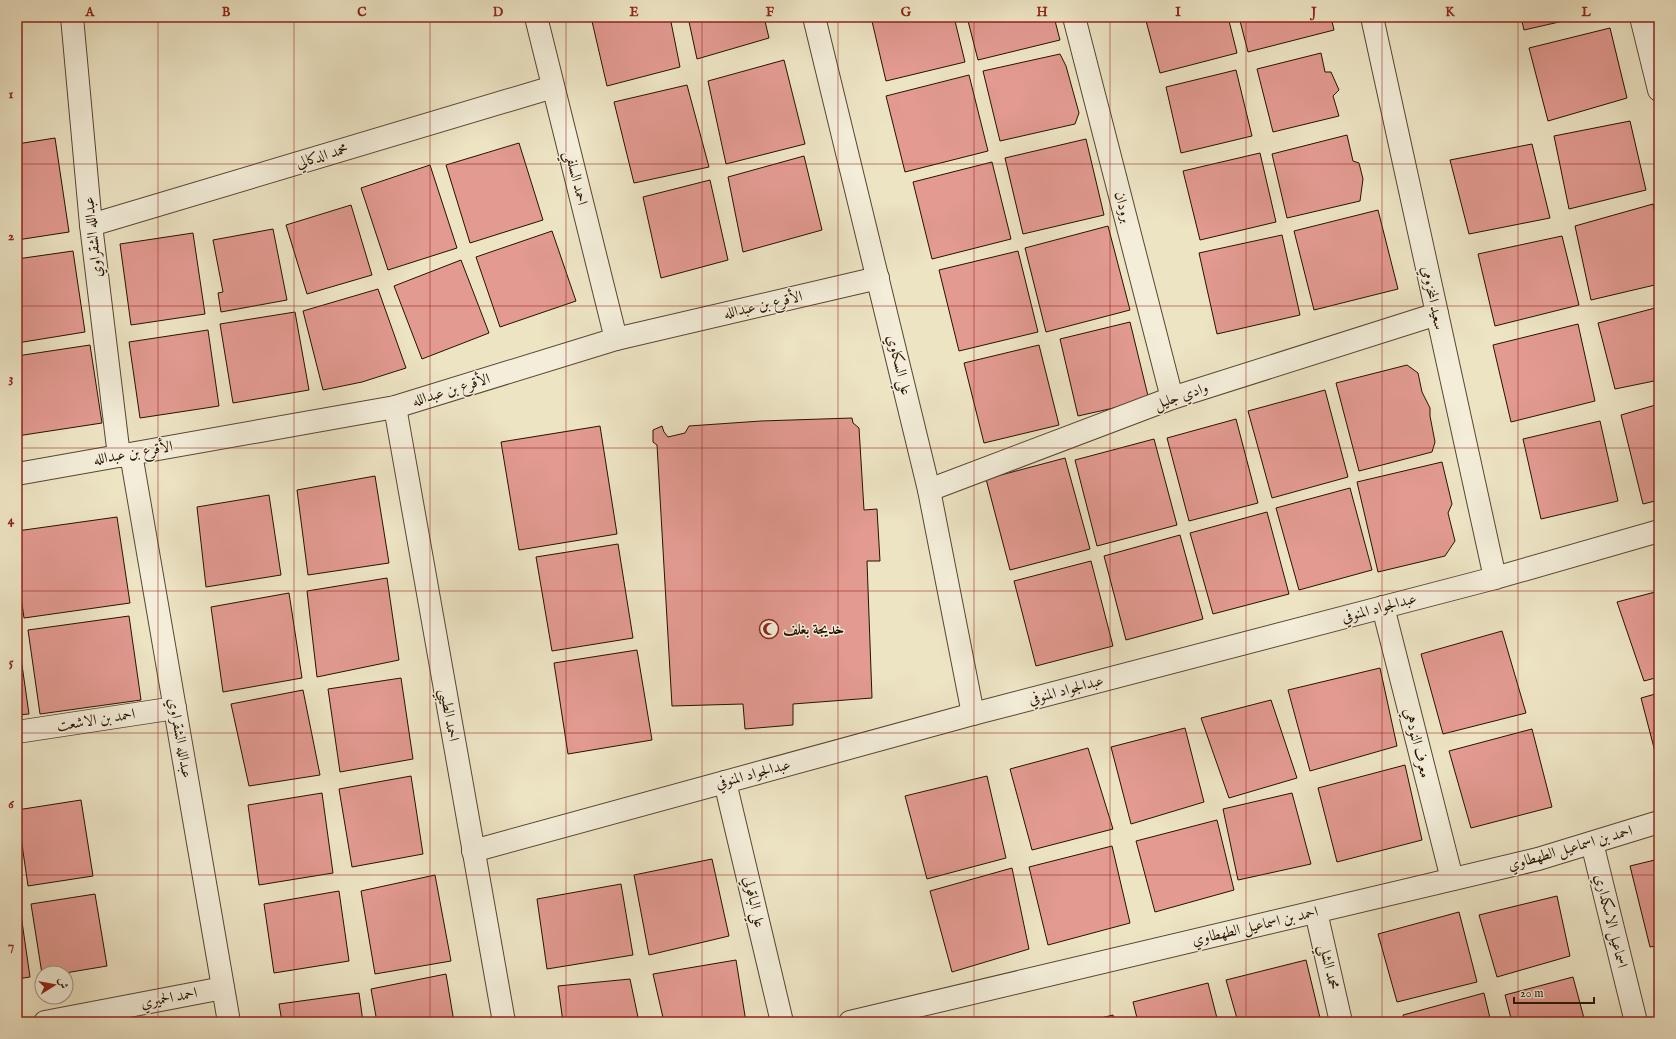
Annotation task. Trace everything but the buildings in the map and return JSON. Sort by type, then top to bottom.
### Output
[{"type":"street","name":"عبدالله الشقراوي","points":[[72,17],[91,225],[125,455],[175,708],[229,1022]]},
{"type":"street","name":"احمد السلفي","points":[[536,17],[616,340]]},
{"type":"street","name":"علي السكاوي","points":[[814,17],[929,490],[973,714]]},
{"type":"street","name":"برودان","points":[[1074,17],[1172,398]]},
{"type":"street","name":"سعيد المخزومي","points":[[1372,17],[1495,578]]},
{"type":"street","points":[[1641,17],[1659,90]]},
{"type":"street","name":"محمد الدكالي","points":[[91,225],[553,87]]},
{"type":"street","name":"الأقرع بن عبدالله","points":[[17,474],[395,407],[616,340],[878,278]]},
{"type":"street","name":"وادي جليل","points":[[929,490],[1172,398],[1437,314]]},
{"type":"street","name":"احمد الطيبي","points":[[395,407],[504,1022]]},
{"type":"street","name":"عبدالجواد المنوفي","points":[[473,851],[973,714],[1495,578],[1659,531]]},
{"type":"street","name":"معرف النودهي","points":[[1383,607],[1452,879]]},
{"type":"street","name":"احمد بن الاشعت","points":[[17,732],[175,708]]},
{"type":"street","name":"علي الباقولي","points":[[725,782],[782,1022]]},
{"type":"street","name":"احمد بن اسماعيل الطهطاوي","points":[[850,1022],[1538,858],[1659,822]]},
{"type":"street","name":"اسماعيل الاسكداري","points":[[1592,843],[1636,1022]]},
{"type":"street","name":"محمد الشلي","points":[[1316,912],[1341,1022]]},
{"type":"street","name":"احمد الحميري","points":[[45,1022],[223,988]]},
{"type":"place","name":"خديجة بغلف","points":[[769,629]]}]
